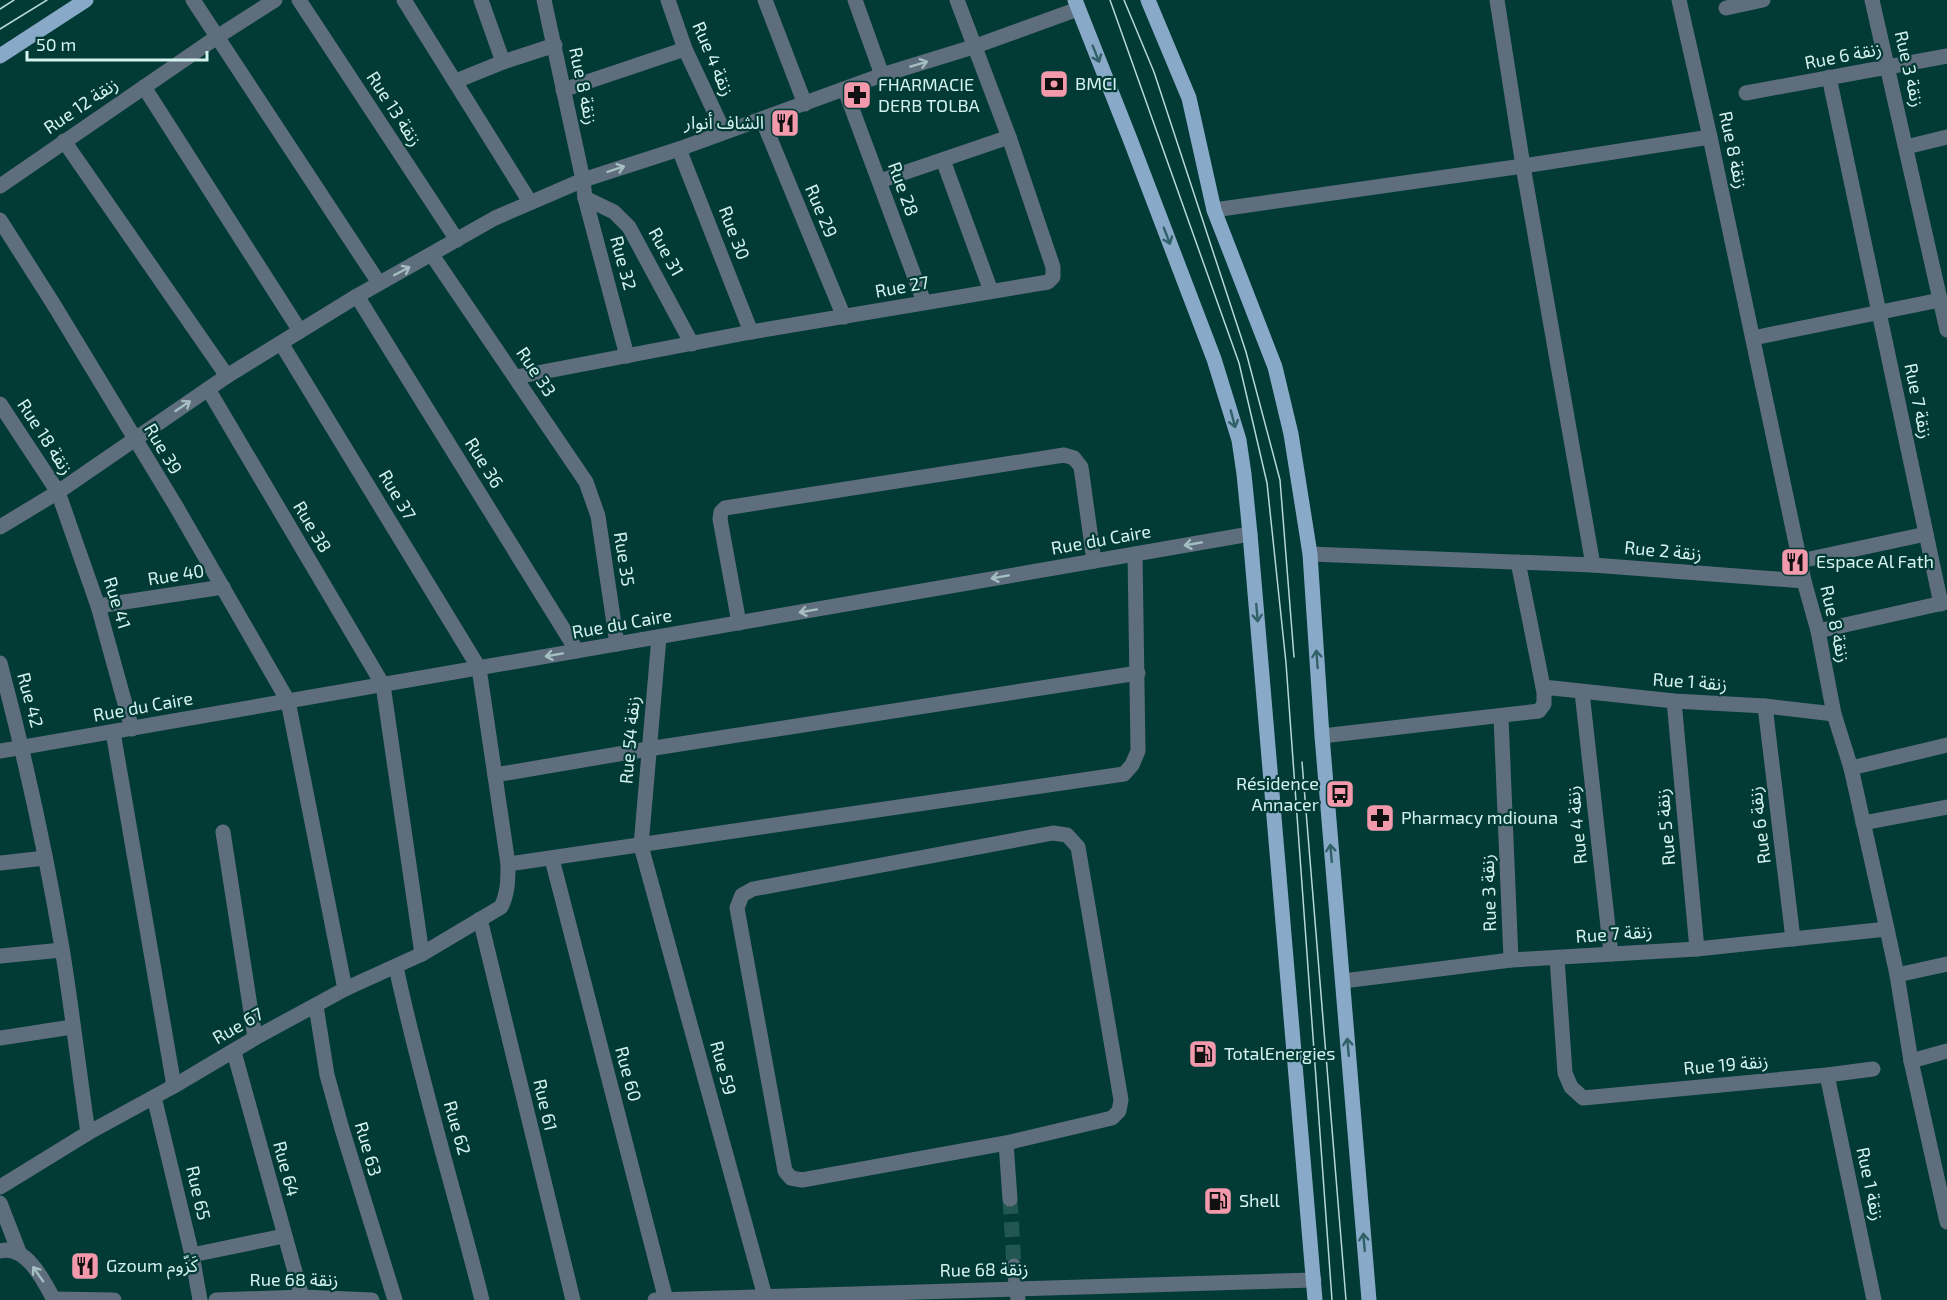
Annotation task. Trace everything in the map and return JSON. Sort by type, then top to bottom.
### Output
[{"type":"main road","points":[[0,56],[86,0]]},
{"type":"main road","points":[[1148,0],[1189,98],[1214,210],[1275,367],[1291,434],[1310,554],[1322,736],[1369,1300]]},
{"type":"main road","points":[[1076,5],[1214,359],[1239,440],[1250,534],[1315,1300]]},
{"type":"street","points":[[194,0],[379,283]]},
{"type":"street","name":"Rue 12 زنقة","points":[[0,186],[217,37],[275,0]]},
{"type":"street","name":"Rue 13 زنقة","points":[[299,0],[457,240]]},
{"type":"street","points":[[404,0],[530,202]]},
{"type":"street","points":[[481,0],[503,62]]},
{"type":"street","name":"Rue 4 زنقة","points":[[668,0],[685,48],[724,132]]},
{"type":"street","points":[[765,0],[806,104]]},
{"type":"street","points":[[855,0],[882,75]]},
{"type":"street","points":[[957,0],[974,47]]},
{"type":"street","points":[[1497,0],[1523,166],[1593,565]]},
{"type":"street","name":"Rue 8 زنقة","points":[[1679,0],[1804,581],[1818,631],[1834,714],[1851,768],[1887,929],[1911,1061],[1947,1222]]},
{"type":"street","points":[[1726,8],[1763,0]]},
{"type":"street","name":"Rue 8 زنقة","points":[[547,1],[563,90],[583,180]]},
{"type":"street","name":"Rue 3 زنقة","points":[[1878,1],[1888,67],[1906,147],[1941,272],[1940,300],[1947,330]]},
{"type":"street","points":[[0,527],[58,492],[227,376],[379,283],[495,218],[583,180],[679,149],[882,75],[974,47],[1076,5]]},
{"type":"street","points":[[456,81],[555,45]]},
{"type":"street","name":"Rue 27","points":[[516,377],[751,332],[1048,282],[1053,277],[1053,267],[1009,136],[974,47]]},
{"type":"street","points":[[563,90],[685,48]]},
{"type":"street","name":"Rue 6 زنقة","points":[[1746,93],[1947,56]]},
{"type":"street","name":"Rue 7 زنقة","points":[[1829,77],[1926,534],[1944,603]]},
{"type":"street","points":[[144,87],[300,331]]},
{"type":"street","name":"Rue 28","points":[[845,90],[924,302]]},
{"type":"street","name":"Rue 29","points":[[762,119],[844,317]]},
{"type":"street","points":[[880,181],[1009,136]]},
{"type":"street","points":[[1214,210],[1523,166],[1710,136]]},
{"type":"street","points":[[1906,147],[1947,137]]},
{"type":"street","points":[[64,141],[227,376]]},
{"type":"street","name":"Rue 30","points":[[679,149],[751,332]]},
{"type":"street","points":[[943,160],[991,291]]},
{"type":"street","name":"Rue 32","points":[[583,180],[585,198],[627,356]]},
{"type":"street","name":"Rue 31","points":[[585,198],[615,212],[629,227],[692,344]]},
{"type":"street","name":"Rue 39","points":[[0,220],[54,304],[223,587],[288,701],[345,989]]},
{"type":"street","name":"Rue 33","points":[[432,255],[586,482],[598,516]]},
{"type":"street","name":"Rue 36","points":[[357,296],[577,651]]},
{"type":"street","points":[[1753,338],[1940,300]]},
{"type":"street","name":"Rue 37","points":[[281,343],[479,668]]},
{"type":"street","name":"Rue 38","points":[[208,389],[383,685]]},
{"type":"street","name":"Rue 18 زنقة","points":[[0,404],[58,492]]},
{"type":"street","points":[[739,623],[720,519],[721,512],[725,508],[1064,454],[1074,458],[1081,467],[1094,561]]},
{"type":"street","name":"Rue 41","points":[[58,492],[98,606],[132,729]]},
{"type":"street","name":"Rue 35","points":[[598,516],[617,644]]},
{"type":"street","name":"Rue du Caire","points":[[0,751],[1250,534]]},
{"type":"street","points":[[1800,561],[1926,534]]},
{"type":"street","points":[[479,668],[508,864],[1124,774],[1132,765],[1138,751],[1135,554]]},
{"type":"street","name":"Rue 2 زنقة","points":[[1310,554],[1593,565],[1804,581]]},
{"type":"street","points":[[1322,736],[1539,711],[1544,704],[1543,687],[1518,562]]},
{"type":"street","name":"Rue 40","points":[[98,606],[223,587]]},
{"type":"street","points":[[1818,631],[1944,603]]},
{"type":"street","name":"Rue 54 زنقة","points":[[641,846],[659,637]]},
{"type":"street","name":"Rue 42","points":[[0,663],[22,748],[45,858],[62,950],[88,1133]]},
{"type":"street","points":[[495,775],[1138,673]]},
{"type":"street","points":[[383,685],[422,954]]},
{"type":"street","name":"Rue 1 زنقة","points":[[1543,687],[1674,701],[1765,706],[1834,714]]},
{"type":"street","name":"Rue 4 زنقة","points":[[1582,692],[1611,954]]},
{"type":"street","name":"Rue 5 زنقة","points":[[1674,701],[1697,949]]},
{"type":"street","name":"Rue 6 زنقة","points":[[1765,706],[1793,939]]},
{"type":"street","name":"Rue 3 زنقة","points":[[1501,717],[1511,960]]},
{"type":"street","points":[[113,732],[174,1086]]},
{"type":"street","points":[[1851,768],[1947,745]]},
{"type":"street","points":[[1863,823],[1947,807]]},
{"type":"street","points":[[223,832],[255,1038]]},
{"type":"street","points":[[1053,832],[1067,835],[1078,847],[1121,1100],[1119,1111],[1112,1118],[1006,1143],[802,1180],[791,1178],[785,1171],[736,908],[742,895],[753,889],[1053,832]]},
{"type":"street","name":"Rue 59","points":[[641,846],[766,1299]]},
{"type":"street","points":[[0,863],[45,858]]},
{"type":"street","name":"Rue 60","points":[[552,859],[666,1300]]},
{"type":"street","name":"Rue 67","points":[[0,1187],[88,1133],[255,1038],[345,989],[422,954],[501,907],[508,884],[508,864]]},
{"type":"street","name":"Rue 61","points":[[480,919],[573,1300]]},
{"type":"street","name":"Rue 7 زنقة","points":[[1342,981],[1511,960],[1697,949],[1887,929]]},
{"type":"street","points":[[0,956],[62,950]]},
{"type":"street","name":"Rue 19 زنقة","points":[[1557,958],[1565,1073],[1571,1087],[1583,1098],[1873,1069]]},
{"type":"street","name":"Rue 62","points":[[396,967],[410,1033],[453,1183],[482,1300]]},
{"type":"street","points":[[1897,975],[1946,969]]},
{"type":"street","name":"Rue 63","points":[[316,1006],[327,1075],[395,1300]]},
{"type":"street","points":[[0,1038],[72,1027]]},
{"type":"street","points":[[1911,1061],[1947,1051]]},
{"type":"street","name":"Rue 64","points":[[234,1052],[302,1297]]},
{"type":"street","name":"Rue 1 زنقة","points":[[1827,1075],[1874,1300]]},
{"type":"street","name":"Rue 65","points":[[154,1097],[192,1255],[200,1300]]},
{"type":"street","points":[[1006,1143],[1010,1199]]},
{"type":"street","points":[[0,1203],[19,1252],[37,1271],[53,1300],[114,1300]]},
{"type":"street","points":[[192,1255],[284,1236]]},
{"type":"street","points":[[0,1251],[19,1252]]},
{"type":"street","points":[[1014,1266],[1018,1294]]},
{"type":"street","name":"Rue 68 زنقة","points":[[655,1300],[1018,1294],[1314,1280]]},
{"type":"street","name":"Rue 68 زنقة","points":[[216,1300],[302,1297],[372,1300]]},
{"type":"tunnel","points":[[1010,1199],[1014,1266]]},
{"type":"tram line","points":[[0,9],[14,0]]},
{"type":"tram line","points":[[0,29],[47,0]]},
{"type":"tram line","points":[[1110,0],[1239,363],[1267,483],[1286,663],[1332,1300]]},
{"type":"tram line","points":[[1124,0],[1154,72],[1246,352],[1280,480],[1294,657]]},
{"type":"tram line","points":[[1302,762],[1346,1300]]},
{"type":"place","name":"BMCI","points":[[1054,84]]},
{"type":"place","name":"FHARMACIE DERB TOLBA","points":[[857,95]]},
{"type":"place","name":"الشاف أنوار","points":[[785,123]]},
{"type":"place","name":"Espace Al Fath","points":[[1795,562]]},
{"type":"place","name":"Résidence Annacer","points":[[1340,794]]},
{"type":"place","name":"Pharmacy mdiouna","points":[[1380,818]]},
{"type":"place","name":"TotalEnergies","points":[[1203,1054]]},
{"type":"place","name":"Shell","points":[[1218,1201]]},
{"type":"place","name":"Gzoum كَزّوم","points":[[85,1266]]}]
